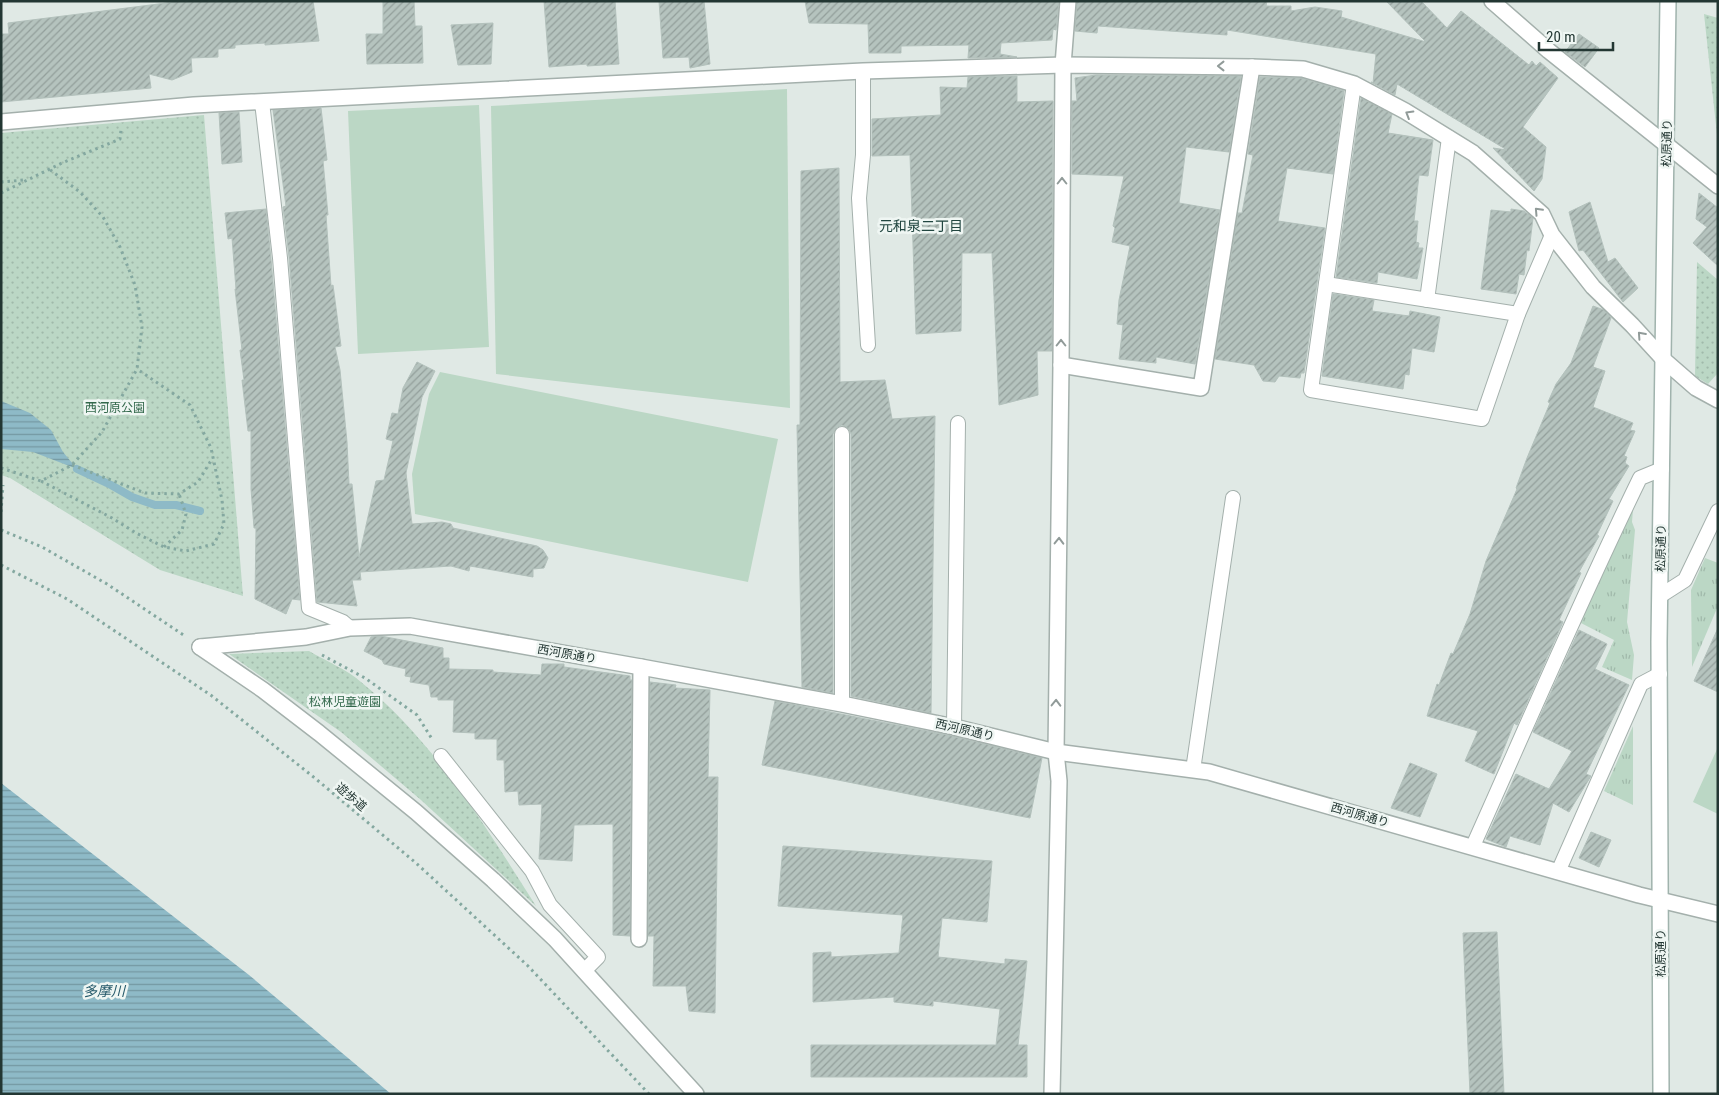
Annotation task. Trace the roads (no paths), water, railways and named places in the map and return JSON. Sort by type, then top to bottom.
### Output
[{"type":"street","points":[[1052,1094],[1059,781],[1056,752],[1063,65],[1068,1]]},
{"type":"street","points":[[1492,1],[1666,147],[1718,186]]},
{"type":"street","name":"松原通り","points":[[1661,1094],[1660,596],[1668,1]]},
{"type":"street","points":[[1,122],[262,102],[863,71],[1063,65],[1303,69],[1354,84],[1404,111],[1473,153],[1542,214],[1552,235],[1593,286],[1632,325],[1664,361],[1696,388],[1718,400]]},
{"type":"street","points":[[1061,365],[1201,388],[1252,67]]},
{"type":"street","name":"西河原通り","points":[[584,971],[493,880],[416,812],[270,695],[200,647],[306,637],[350,628],[410,626],[842,704],[954,727],[1056,752],[1209,772],[1473,846],[1558,872],[1718,914]]},
{"type":"street","points":[[639,939],[641,667]]},
{"type":"street","points":[[584,971],[696,1094]]},
{"type":"lane","points":[[863,71],[862,155],[859,198],[868,345]]},
{"type":"lane","points":[[1354,84],[1311,390],[1482,419],[1518,314],[1552,235]]},
{"type":"lane","points":[[262,102],[280,258],[309,608],[343,622],[350,628]]},
{"type":"lane","points":[[1427,300],[1449,138]]},
{"type":"lane","points":[[1326,284],[1518,314]]},
{"type":"lane","points":[[954,727],[958,423]]},
{"type":"lane","points":[[842,434],[842,704]]},
{"type":"lane","points":[[1473,846],[1594,574],[1640,478],[1662,469]]},
{"type":"lane","points":[[1193,770],[1233,498]]},
{"type":"lane","points":[[1660,596],[1685,580],[1718,511]]},
{"type":"lane","points":[[1558,872],[1641,684],[1660,674]]},
{"type":"lane","points":[[441,756],[532,871],[550,905],[598,957],[584,971]]},
{"type":"water","points":[[1,401],[30,413],[51,430],[63,452],[77,469],[33,452],[1,449]]},
{"type":"water","name":"多摩川","points":[[1,783],[249,975],[391,1094],[1,1094]]},
{"type":"waterway","points":[[77,469],[132,497],[155,505],[176,505],[200,511]]},
{"type":"district","name":"元和泉二丁目","points":[[921,226]]},
{"type":"park label","name":"西河原公園","points":[[115,408]]},
{"type":"park label","name":"松林児童遊園","points":[[345,702]]}]
